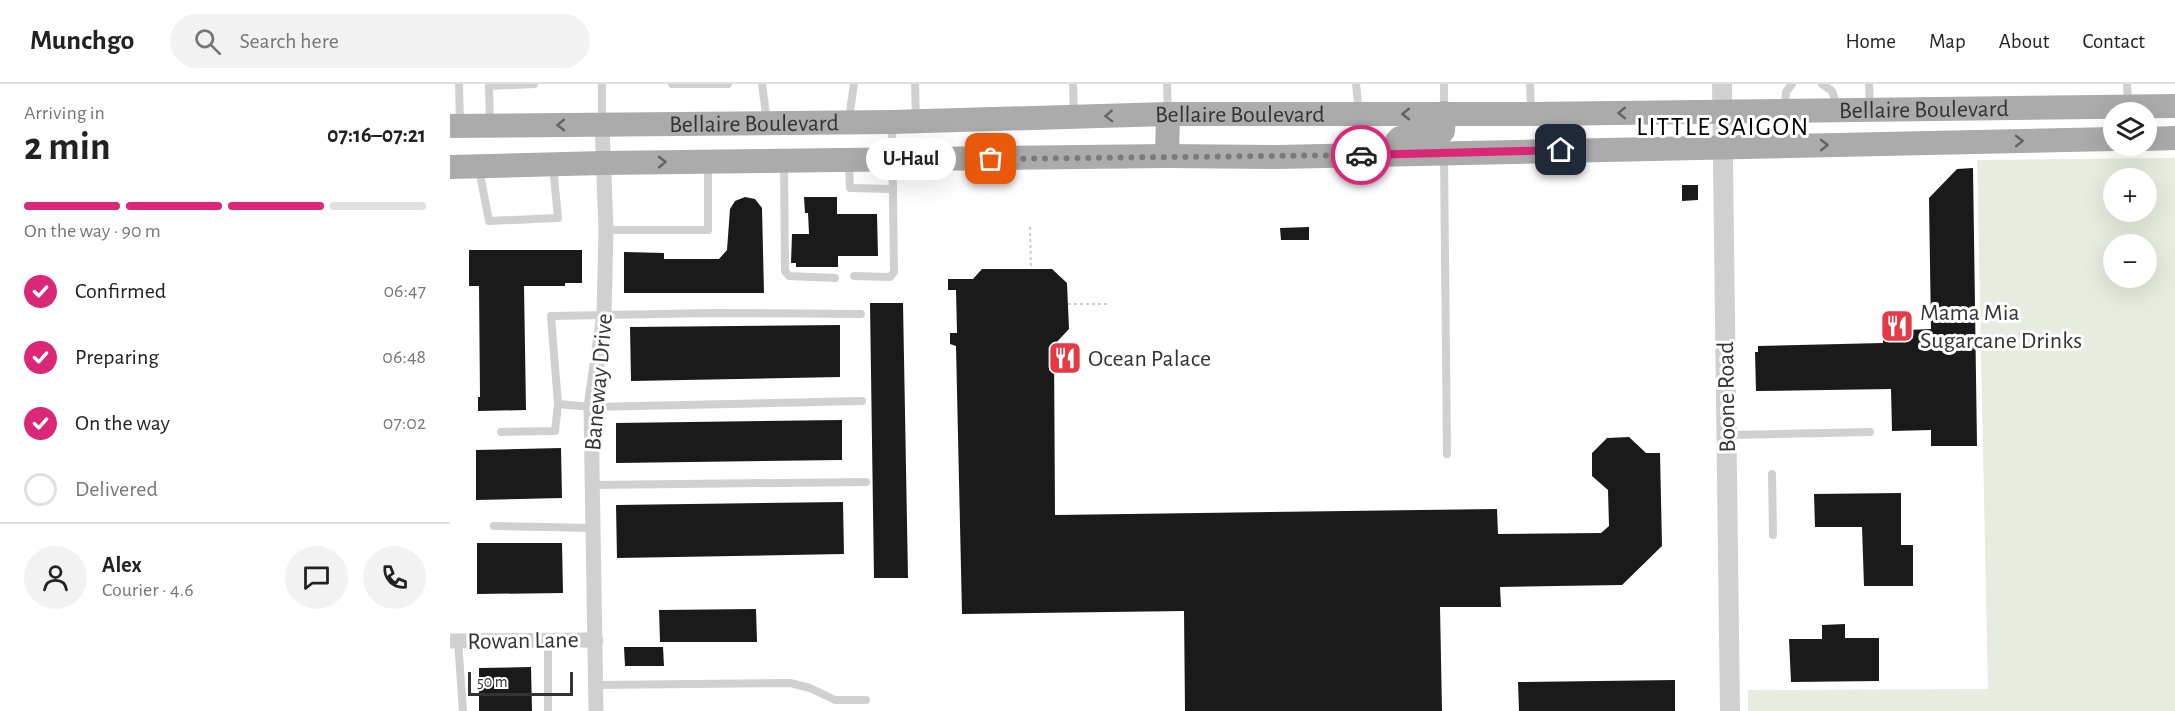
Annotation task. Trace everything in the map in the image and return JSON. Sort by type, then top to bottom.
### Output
[{"type":"main road","name":"Bellaire Boulevard","points":[[455,126],[892,122],[1168,114],[1838,111],[1956,109],[2127,101],[2175,106]]},
{"type":"main road","points":[[1956,109],[1956,142]]},
{"type":"main road","points":[[1386,155],[1400,138],[1438,136],[1443,131],[1444,113]]},
{"type":"main road","points":[[1167,156],[1168,114]]},
{"type":"main road","points":[[2157,139],[2175,138]]},
{"type":"main road","name":"Bellaire Boulevard","points":[[450,167],[1167,156],[1276,157],[2103,139]]},
{"type":"street","name":"Boone Road","points":[[1722,84],[1730,711]]},
{"type":"street","name":"Baneway Drive","points":[[596,711],[591,407],[604,315],[606,230],[602,124]]},
{"type":"street","name":"Rowan Lane","points":[[454,641],[596,640]]},
{"type":"lane","points":[[455,126],[459,84]]},
{"type":"lane","points":[[490,126],[488,85],[534,84]]},
{"type":"lane","points":[[602,84],[602,124]]},
{"type":"lane","points":[[672,84],[728,84]]},
{"type":"lane","points":[[762,84],[768,123]]},
{"type":"lane","points":[[848,122],[854,84]]},
{"type":"lane","points":[[915,84],[916,121]]},
{"type":"lane","points":[[1073,84],[1074,117]]},
{"type":"lane","points":[[1167,84],[1168,114]]},
{"type":"lane","points":[[1356,84],[1359,114]]},
{"type":"lane","points":[[1444,84],[1444,113]]},
{"type":"lane","points":[[1530,84],[1532,114]]},
{"type":"lane","points":[[1785,111],[1789,84]]},
{"type":"lane","points":[[1822,84],[1832,91],[1838,111]]},
{"type":"lane","points":[[1869,84],[1870,110]]},
{"type":"lane","points":[[854,276],[893,276],[892,122]]},
{"type":"lane","points":[[1444,153],[1447,454]]},
{"type":"lane","points":[[784,161],[785,271],[789,276],[799,278],[835,278]]},
{"type":"lane","points":[[849,161],[850,188],[893,189]]},
{"type":"lane","points":[[606,230],[708,230],[708,162]]},
{"type":"lane","points":[[478,166],[489,221],[558,218],[553,164]]},
{"type":"lane","points":[[501,432],[555,431],[558,404],[551,316],[861,314]]},
{"type":"lane","points":[[558,404],[591,407],[862,401]]},
{"type":"lane","points":[[1726,435],[1870,432]]},
{"type":"lane","points":[[1772,474],[1773,536]]},
{"type":"lane","points":[[592,485],[866,482]]},
{"type":"lane","points":[[494,526],[592,528]]},
{"type":"lane","points":[[548,640],[548,711]]},
{"type":"lane","points":[[454,641],[463,711]]},
{"type":"lane","points":[[596,685],[790,683],[810,688],[835,700],[866,700]]},
{"type":"path","points":[[1030,226],[1031,269]]},
{"type":"path","points":[[1068,304],[1107,304]]},
{"type":"shaded area","points":[[2175,158],[2175,711],[1748,711],[1748,690],[1988,689],[1977,160]]},
{"type":"building","points":[[1973,168],[1977,446],[1931,446],[1931,430],[1892,431],[1891,389],[1756,391],[1755,352],[1758,352],[1758,346],[1883,343],[1883,331],[1931,329],[1929,198],[1957,169]]},
{"type":"building","points":[[1682,185],[1698,185],[1698,200],[1682,201]]},
{"type":"building","points":[[745,197],[755,199],[762,208],[764,293],[624,293],[624,252],[664,253],[664,259],[719,259],[727,250],[730,209],[735,201]]},
{"type":"building","points":[[804,197],[837,197],[837,214],[877,214],[878,256],[838,256],[838,267],[796,267],[796,263],[791,263],[792,234],[809,234],[808,213],[805,213]]},
{"type":"building","points":[[1309,227],[1309,240],[1281,240],[1280,228]]},
{"type":"building","points":[[469,250],[582,250],[582,283],[565,283],[565,286],[524,286],[526,410],[478,411],[478,397],[480,397],[479,286],[469,286]]},
{"type":"building","points":[[982,269],[1052,269],[1067,283],[1069,329],[1054,345],[1055,515],[1497,509],[1498,534],[1601,533],[1609,526],[1608,490],[1592,476],[1592,453],[1607,438],[1629,437],[1646,453],[1660,453],[1662,546],[1622,585],[1500,587],[1501,607],[1440,607],[1442,711],[1185,711],[1184,611],[962,614],[956,346],[950,344],[950,333],[957,333],[956,290],[948,290],[948,279],[973,279]]},
{"type":"building","points":[[870,303],[903,303],[908,578],[874,578]]},
{"type":"building","points":[[840,325],[840,377],[631,381],[630,327]]},
{"type":"building","points":[[842,420],[842,460],[616,463],[616,423]]},
{"type":"building","points":[[561,448],[562,498],[476,500],[476,450]]},
{"type":"building","points":[[1901,493],[1901,545],[1913,545],[1913,586],[1864,586],[1862,527],[1815,527],[1814,494]]},
{"type":"building","points":[[843,502],[844,554],[617,558],[616,505]]},
{"type":"building","points":[[477,543],[562,543],[563,593],[477,594]]},
{"type":"building","points":[[756,609],[757,642],[660,642],[659,610]]},
{"type":"building","points":[[1845,624],[1845,638],[1879,638],[1879,681],[1791,682],[1789,639],[1822,639],[1822,625]]},
{"type":"building","points":[[624,647],[663,647],[664,666],[625,666]]},
{"type":"building","points":[[531,667],[532,711],[479,711],[479,668]]},
{"type":"building","points":[[1675,680],[1675,711],[1519,711],[1518,682]]},
{"type":"way so far","points":[[991,159],[1361,155]]},
{"type":"place","name":"U-Haul","points":[[991,159]]},
{"type":"place","name":"Mama Mia Sugarcane Drinks","points":[[1897,326]]},
{"type":"place","name":"Ocean Palace","points":[[1065,358]]},
{"type":"district","name":"LITTLE SAIGON","points":[[1723,126]]},
{"type":"route","points":[[1361,155],[1561,150]]}]
